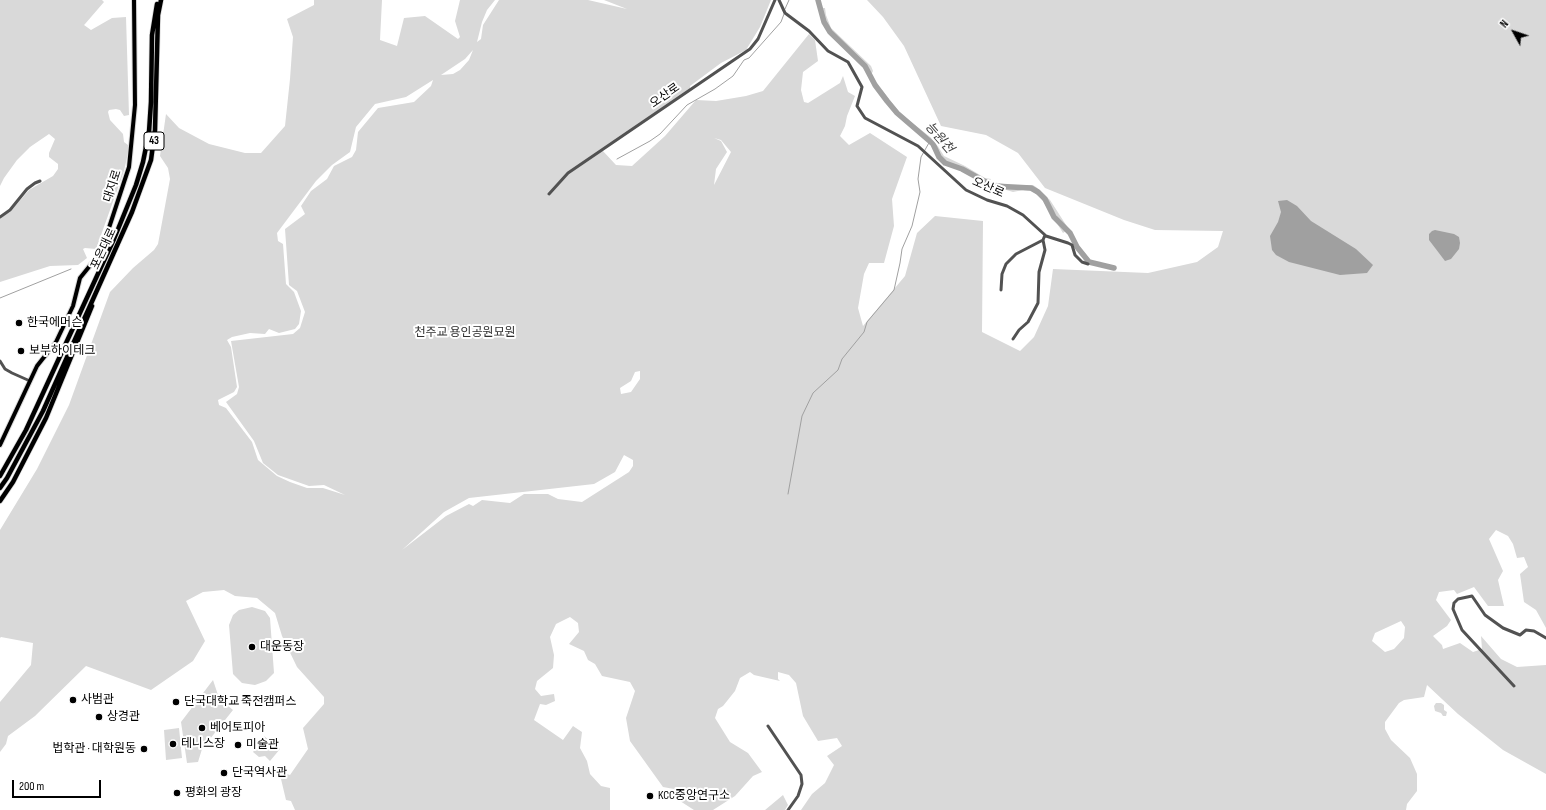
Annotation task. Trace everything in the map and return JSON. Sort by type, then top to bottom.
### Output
[{"type":"highway","name":"포은대로","points":[[0,476],[26,430],[114,239],[136,185],[143,162],[149,132],[152,34],[160,0]]},
{"type":"highway","name":"포은대로","points":[[0,488],[11,471],[43,411],[103,273],[132,212],[151,160],[155,130],[158,15],[160,0]]},
{"type":"highway","points":[[99,256],[114,239]]},
{"type":"highway","points":[[0,501],[16,476],[46,418],[88,318],[103,273]]},
{"type":"main road","name":"대지로","points":[[0,444],[37,366],[56,342],[73,306],[80,278],[99,256],[104,247],[129,168],[135,104],[134,0]]},
{"type":"street","name":"오산로","points":[[549,194],[568,173],[750,49],[758,39],[775,0]]},
{"type":"street","name":"오산로","points":[[779,0],[784,11],[809,31],[828,51],[848,62],[862,87],[857,106],[864,118],[918,146],[966,190],[987,200],[1012,209],[1023,215],[1046,236],[1072,245],[1075,255],[1082,262],[1088,264]]},
{"type":"street","points":[[0,217],[10,210],[27,189],[35,182],[40,181]]},
{"type":"street","points":[[1001,290],[1002,274],[1006,264],[1016,254],[1043,240],[1046,236]]},
{"type":"street","points":[[1013,339],[1019,330],[1028,322],[1038,303],[1039,272],[1045,250],[1043,240]]},
{"type":"street","points":[[0,360],[5,368],[12,373],[30,381]]},
{"type":"street","points":[[1514,686],[1462,630],[1453,608],[1454,603],[1458,599],[1472,596],[1485,615],[1513,632],[1520,635],[1526,630],[1534,631],[1546,638]]},
{"type":"street","points":[[768,726],[801,775],[802,784],[798,796],[788,810]]},
{"type":"green space","points":[[0,0],[102,0],[104,2],[84,25],[91,30],[112,18],[126,17],[129,115],[124,116],[120,110],[116,109],[109,110],[108,112],[110,120],[123,134],[124,142],[128,145],[128,153],[124,171],[96,249],[83,249],[87,258],[78,265],[50,266],[0,282],[0,218],[10,212],[29,190],[53,176],[58,169],[58,164],[49,157],[49,153],[55,139],[49,134],[30,147],[17,160],[0,186]]},
{"type":"green space","name":"천주교 용인공원묘원","points":[[314,0],[382,0],[380,40],[397,46],[404,18],[425,16],[458,39],[460,37],[455,21],[460,0],[495,0],[487,10],[477,42],[481,39],[483,25],[499,0],[588,0],[627,9],[604,0],[771,0],[760,27],[746,50],[721,63],[690,86],[690,89],[602,150],[616,165],[632,166],[665,136],[696,100],[716,101],[746,96],[763,91],[809,34],[815,40],[818,61],[803,72],[801,90],[804,102],[808,103],[840,83],[843,76],[848,92],[855,96],[840,136],[849,145],[870,133],[907,157],[892,199],[894,226],[884,263],[869,263],[864,274],[858,308],[863,326],[905,276],[917,233],[935,216],[983,221],[982,332],[1020,351],[1034,337],[1048,306],[1053,269],[1148,273],[1197,262],[1218,247],[1223,231],[1155,230],[1124,220],[1045,188],[1018,153],[986,135],[941,126],[904,46],[883,17],[867,0],[1546,0],[1546,628],[1536,610],[1524,602],[1520,574],[1528,567],[1524,557],[1517,558],[1513,544],[1508,536],[1496,530],[1489,539],[1503,571],[1498,580],[1504,606],[1488,606],[1474,587],[1457,594],[1454,590],[1439,592],[1436,600],[1451,620],[1447,626],[1433,636],[1442,645],[1443,649],[1460,643],[1473,652],[1482,649],[1481,636],[1501,659],[1517,667],[1546,665],[1546,774],[1503,750],[1458,714],[1427,685],[1424,697],[1404,700],[1399,703],[1385,722],[1385,729],[1391,740],[1410,758],[1417,774],[1417,791],[1407,804],[1406,810],[801,810],[812,794],[825,783],[834,765],[827,756],[842,746],[837,738],[818,741],[803,716],[796,683],[789,675],[778,672],[778,679],[780,681],[754,675],[750,672],[740,678],[735,691],[723,706],[718,709],[715,718],[730,742],[748,753],[762,772],[753,776],[735,796],[713,810],[694,810],[680,801],[674,789],[663,787],[630,741],[626,718],[635,691],[630,682],[602,676],[595,664],[588,660],[584,651],[569,644],[579,632],[578,623],[570,617],[556,624],[550,637],[554,655],[553,668],[537,681],[535,689],[541,696],[554,694],[555,701],[546,705],[540,704],[534,720],[563,740],[573,726],[582,732],[580,748],[587,761],[590,774],[601,786],[610,788],[610,810],[295,810],[291,801],[286,800],[281,779],[286,774],[290,775],[308,749],[303,728],[324,704],[324,697],[297,667],[282,636],[275,613],[257,598],[235,596],[224,590],[203,592],[186,601],[205,641],[193,661],[151,690],[86,666],[35,716],[8,736],[6,744],[0,752],[0,702],[31,665],[33,643],[0,638],[0,530],[37,469],[69,405],[110,292],[133,268],[154,250],[158,244],[170,179],[168,168],[160,156],[166,114],[179,128],[209,144],[245,153],[261,153],[285,126],[293,37],[287,19],[314,5]],"holes":[[[473,50],[469,60],[460,70],[453,74],[441,75],[465,59]],[[433,80],[431,86],[414,102],[378,108],[358,132],[356,150],[352,157],[334,166],[327,179],[311,191],[301,206],[305,214],[285,229],[289,285],[297,291],[305,312],[300,328],[293,334],[231,341],[239,387],[237,394],[226,402],[254,441],[263,463],[278,475],[309,486],[324,485],[345,495],[323,488],[307,488],[277,476],[258,460],[252,442],[226,408],[219,405],[218,400],[234,392],[237,387],[231,347],[227,340],[232,337],[250,333],[265,334],[269,329],[279,333],[295,329],[299,324],[301,311],[294,292],[286,284],[283,244],[278,241],[277,233],[316,181],[332,165],[350,152],[356,127],[375,104],[406,97]],[[714,138],[721,140],[731,152],[714,185],[716,169],[727,152],[721,141]],[[640,371],[640,379],[631,392],[621,394],[620,388],[631,381],[635,372]],[[624,455],[633,460],[633,466],[629,472],[582,502],[558,499],[548,494],[524,494],[510,503],[482,500],[473,506],[469,504],[446,516],[402,550],[444,512],[469,498],[594,484],[615,472]],[[1401,621],[1405,627],[1404,638],[1394,649],[1385,652],[1372,641],[1375,633]]]},
{"type":"green space","points":[[821,8],[825,8],[831,28],[871,66],[873,71],[871,75],[865,65],[830,32]]},
{"type":"green space","points":[[882,90],[901,114],[934,140],[944,156],[985,178],[991,179],[988,183],[946,163],[970,173],[946,162],[940,156],[934,143],[898,112],[881,92]]},
{"type":"green space","points":[[992,182],[1010,185],[1033,185],[1050,200],[1068,228],[1067,230],[1046,199],[1038,191],[1030,187],[994,185],[991,184]]},
{"type":"green space","points":[[993,186],[1031,188],[1038,192],[1045,199],[1054,217],[1066,231],[1063,233],[1041,198],[1032,191],[1023,190],[1013,192]]},
{"type":"green space","name":"대운동장","points":[[252,607],[265,611],[270,618],[274,673],[266,681],[255,685],[242,683],[233,674],[229,625],[233,615],[239,610]]},
{"type":"green space","points":[[213,680],[219,698],[233,710],[202,749],[198,762],[187,763],[181,722]]},
{"type":"green space","points":[[1436,703],[1441,703],[1444,705],[1444,710],[1447,712],[1446,716],[1443,716],[1441,713],[1435,711],[1434,706]]},
{"type":"green space","name":"테니스장","points":[[179,728],[182,758],[166,760],[164,730]]},
{"type":"green space","points":[[264,736],[280,749],[270,761],[265,756],[259,757],[253,752]]},
{"type":"green space","points":[[783,795],[788,805],[785,810],[765,810]]},
{"type":"shaded area","points":[[1287,200],[1297,206],[1311,221],[1356,249],[1373,265],[1367,273],[1340,275],[1289,262],[1276,255],[1272,250],[1270,236],[1278,222],[1281,212],[1278,201]]},
{"type":"shaded area","points":[[1435,230],[1454,234],[1459,237],[1459,249],[1451,259],[1445,261],[1429,240],[1429,234]]},
{"type":"waterway","points":[[785,9],[789,0]]},
{"type":"waterway","name":"능원천","points":[[818,0],[824,22],[830,32],[865,66],[875,85],[887,101],[897,113],[933,144],[939,157],[945,163],[962,169],[993,186],[1031,188],[1038,192],[1045,199],[1054,217],[1070,233],[1077,247],[1089,262],[1114,268]]},
{"type":"waterway","points":[[617,159],[660,134],[687,105],[715,89],[733,76],[744,60],[749,58],[781,22],[784,14]]},
{"type":"waterway","points":[[788,494],[802,416],[813,393],[838,370],[842,359],[864,332],[867,322],[894,290],[902,249],[912,226],[920,192],[918,179],[921,157],[930,141]]},
{"type":"waterway","points":[[0,298],[71,269]]},
{"type":"place","name":"한국에머슨","points":[[19,323]]},
{"type":"place","name":"보부하이테크","points":[[21,351]]},
{"type":"place","name":"대운동장","points":[[252,647]]},
{"type":"place","name":"사범관","points":[[73,700]]},
{"type":"place","name":"단국대학교 죽전캠퍼스","points":[[176,702]]},
{"type":"place","name":"상경관","points":[[99,717]]},
{"type":"place","name":"베어토피아","points":[[202,728]]},
{"type":"place","name":"테니스장","points":[[173,744]]},
{"type":"place","name":"미술관","points":[[238,745]]},
{"type":"place","name":"법학관 · 대학원동","points":[[144,749]]},
{"type":"place","name":"단국역사관","points":[[224,773]]},
{"type":"place","name":"평화의 광장","points":[[177,793]]},
{"type":"place","name":"KCC중앙연구소","points":[[650,796]]}]
